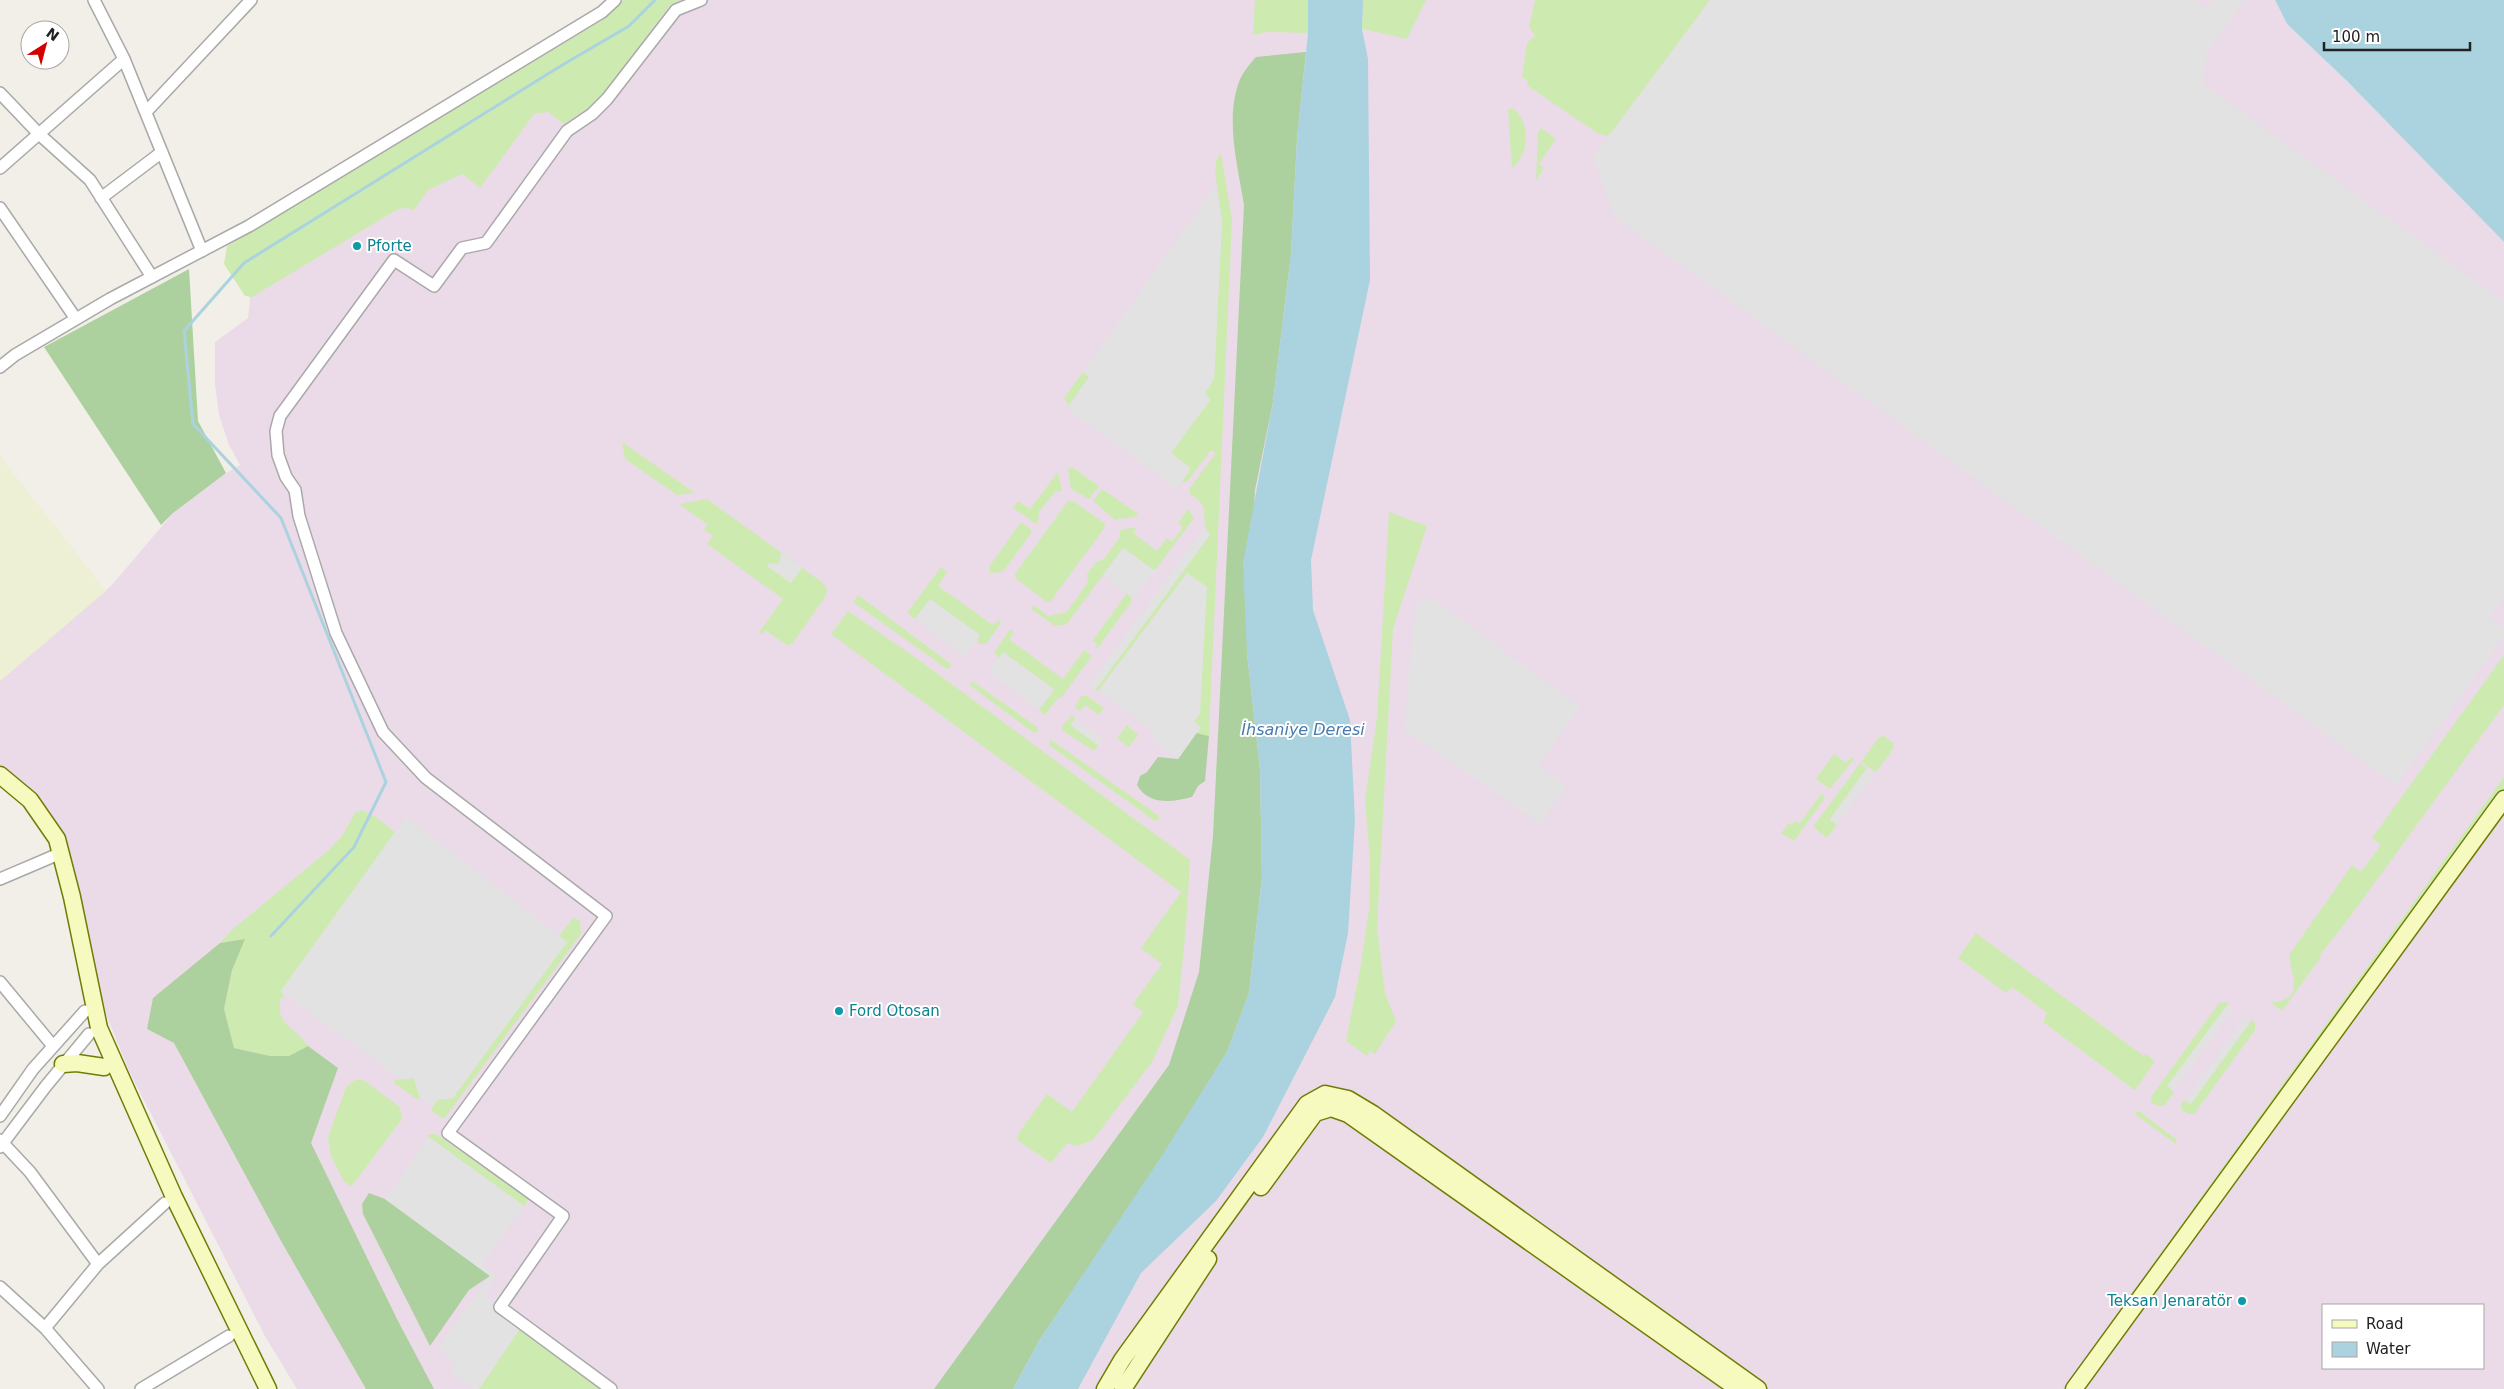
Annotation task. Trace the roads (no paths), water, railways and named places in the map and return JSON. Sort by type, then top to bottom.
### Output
[{"type":"main road","points":[[0,775],[30,800],[56,839],[72,896],[99,1028],[174,1197],[268,1389]]},
{"type":"main road","points":[[0,784],[25,805],[49,843],[65,898],[89,1034],[165,1203],[257,1389]]},
{"type":"main road","points":[[2074,1389],[2504,799]]},
{"type":"main road","points":[[63,1064],[77,1063],[104,1067]]},
{"type":"main road","points":[[1105,1389],[1122,1360],[1307,1104],[1325,1094],[1348,1099],[1373,1114],[1758,1389]]},
{"type":"main road","points":[[1123,1389],[1217,1245],[1315,1113],[1331,1108],[1348,1114],[1738,1389]]},
{"type":"street","points":[[94,0],[124,59],[202,251]]},
{"type":"street","points":[[146,112],[251,0]]},
{"type":"street","points":[[0,366],[76,319],[249,226],[594,17],[615,0]]},
{"type":"street","points":[[610,1389],[500,1307],[563,1216],[448,1133],[606,916],[426,778],[383,732],[336,633],[299,516],[295,490],[286,477],[278,455],[276,431],[280,416],[394,260],[434,286],[462,248],[486,243],[567,131],[592,114],[607,99],[676,10],[701,0]]},
{"type":"street","points":[[0,168],[124,59]]},
{"type":"street","points":[[0,93],[40,134],[90,180],[152,277]]},
{"type":"street","points":[[101,198],[162,152]]},
{"type":"street","points":[[2,215],[76,319]]},
{"type":"street","points":[[0,879],[54,856]]},
{"type":"street","points":[[1,987],[54,1046]]},
{"type":"street","points":[[0,1116],[33,1069],[86,1011]]},
{"type":"street","points":[[89,1034],[1,1143],[30,1172],[98,1264]]},
{"type":"street","points":[[45,1328],[98,1264],[165,1203]]},
{"type":"street","points":[[0,1287],[45,1328],[98,1389]]},
{"type":"street","points":[[140,1389],[230,1336]]},
{"type":"water","name":"İhsaniye Deresi","points":[[1308,0],[1363,0],[1362,29],[1368,59],[1370,280],[1311,560],[1313,610],[1350,720],[1355,820],[1348,933],[1335,997],[1263,1137],[1216,1201],[1141,1273],[1078,1389],[1013,1389],[1039,1341],[1163,1154],[1227,1052],[1249,993],[1262,877],[1260,769],[1247,653],[1243,563],[1273,402],[1291,254],[1297,139],[1308,33]]},
{"type":"water","points":[[2275,0],[2504,0],[2504,242],[2348,82],[2287,24]]},
{"type":"waterway","points":[[271,936],[354,847],[386,782],[281,518],[193,424],[184,331],[244,263],[559,67],[629,26],[655,0]]},
{"type":"place","name":"Pforte","points":[[357,246]]},
{"type":"place","name":"Ford Otosan","points":[[839,1011]]},
{"type":"place","name":"Teksan Jenaratör","points":[[2242,1301]]}]
